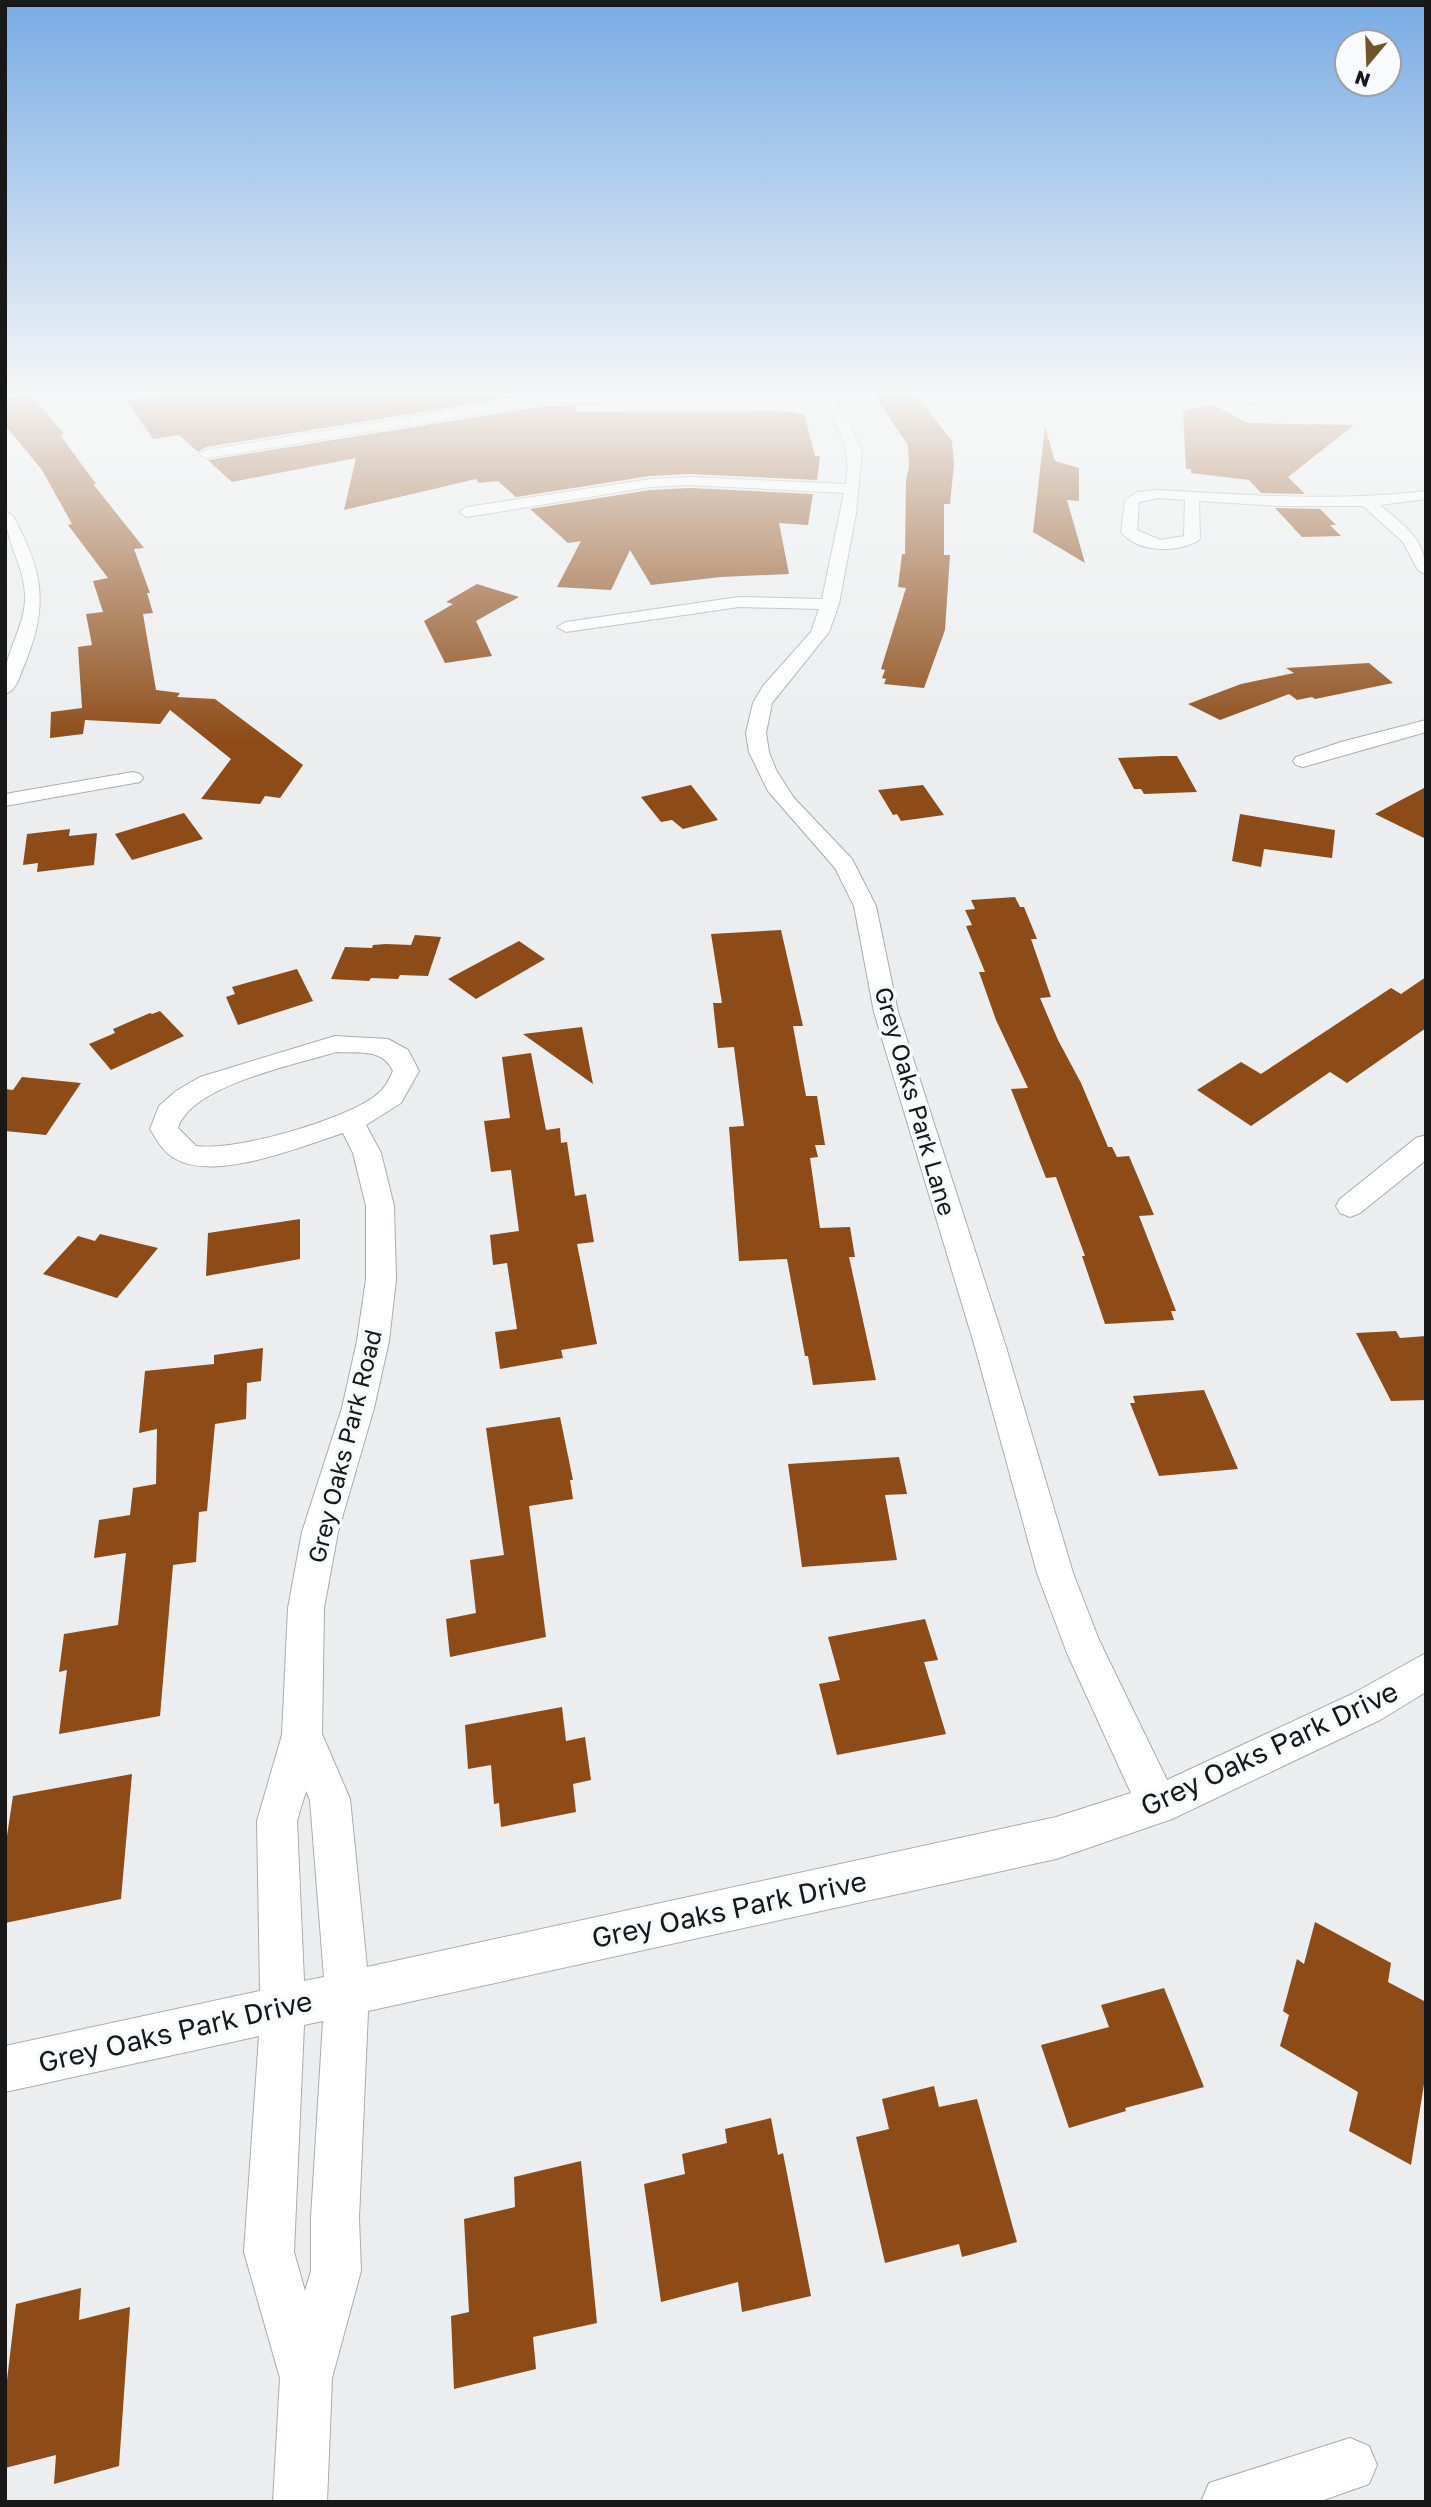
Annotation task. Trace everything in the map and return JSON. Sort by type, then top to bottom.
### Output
[{"type":"street","points":[[467,512],[491,508]]},
{"type":"street","name":"Grey Oaks Park Lane","points":[[848,508],[831,604],[820,632],[771,688],[759,708],[756,734],[761,761],[780,793],[843,862],[861,894],[873,929],[885,1008],[1005,1396],[1034,1506],[1076,1629],[1158,1805]]},
{"type":"street","points":[[1131,508],[1129,532],[1138,539],[1155,544],[1174,544],[1192,538],[1192,508]]},
{"type":"street","points":[[1374,508],[1410,540],[1426,570]]},
{"type":"street","points":[[5,516],[22,546],[33,577],[33,613],[25,644],[5,688]]},
{"type":"street","points":[[566,627],[739,602],[831,604]]},
{"type":"street","points":[[1303,761],[1426,726]]},
{"type":"street","points":[[5,800],[133,778]]},
{"type":"street","points":[[335,1044],[379,1045],[399,1056],[406,1071],[400,1088],[381,1106],[351,1121],[212,1158],[191,1155],[173,1144],[164,1129],[169,1113],[185,1097],[209,1083],[335,1044]]},
{"type":"street","name":"Grey Oaks Park Road","points":[[306,2378],[269,2252],[283,2008],[276,1821],[302,1735],[306,1608],[320,1532],[343,1464],[362,1394],[373,1341],[381,1279],[380,1206],[368,1153],[351,1121]]},
{"type":"street","points":[[1350,1206],[1426,1145]]},
{"type":"street","name":"Grey Oaks Park Drive","points":[[5,2069],[1056,1838],[1158,1805],[1366,1707],[1426,1671]]},
{"type":"street","name":"Grey Oaks Park Road","points":[[300,2502],[306,2378],[336,2271],[335,2218],[348,1993],[330,1799],[302,1735]]},
{"type":"street","points":[[1228,2502],[1350,2465]]},
{"type":"building","points":[[63,508],[112,508],[144,548],[134,549],[150,593],[147,593],[153,613],[143,614],[156,690],[180,693],[177,697],[215,699],[303,765],[280,798],[265,796],[260,804],[201,799],[231,759],[170,710],[160,724],[85,720],[83,734],[50,738],[51,712],[82,708],[78,647],[92,645],[86,614],[103,612],[93,581],[108,578],[68,525],[72,524]]},
{"type":"building","points":[[811,508],[808,525],[779,523],[789,574],[721,577],[651,585],[630,550],[611,590],[557,587],[581,541],[568,543],[530,509]]},
{"type":"building","points":[[906,508],[944,508],[944,555],[950,555],[945,630],[924,688],[884,684],[886,679],[882,678],[885,670],[881,669],[906,588],[898,587],[902,554],[905,554]]},
{"type":"building","points":[[1036,508],[1069,508],[1085,563],[1033,532]]},
{"type":"building","points":[[1275,508],[1320,509],[1336,525],[1330,525],[1341,536],[1302,537]]},
{"type":"building","points":[[477,584],[519,597],[476,621],[492,656],[445,663],[424,621],[453,604],[446,602]]},
{"type":"building","points":[[1369,663],[1393,683],[1315,699],[1312,697],[1297,700],[1289,694],[1220,720],[1188,704],[1241,684],[1294,673],[1286,668]]},
{"type":"building","points":[[1177,756],[1197,792],[1144,794],[1141,789],[1134,789],[1118,758]]},
{"type":"building","points":[[691,785],[718,820],[683,829],[672,820],[661,822],[641,797]]},
{"type":"building","points":[[923,785],[944,815],[901,821],[897,814],[893,815],[878,790]]},
{"type":"building","points":[[1426,787],[1426,839],[1375,814],[1403,799]]},
{"type":"building","points":[[184,813],[203,839],[132,860],[115,834]]},
{"type":"building","points":[[1240,814],[1335,830],[1332,858],[1264,849],[1261,867],[1232,861]]},
{"type":"building","points":[[70,829],[69,836],[97,833],[94,865],[37,872],[38,863],[23,865],[27,834]]},
{"type":"building","points":[[1015,897],[1020,907],[1024,907],[1037,939],[1031,939],[1051,997],[1040,998],[1058,1040],[1081,1083],[1108,1147],[1112,1147],[1117,1157],[1129,1156],[1154,1215],[1139,1216],[1176,1311],[1171,1311],[1174,1320],[1105,1324],[1082,1256],[1085,1256],[1056,1177],[1046,1178],[1011,1089],[1028,1088],[996,1020],[979,972],[985,972],[966,926],[972,925],[965,910],[975,909],[971,900]]},
{"type":"building","points":[[781,930],[803,1026],[793,1026],[806,1096],[817,1096],[825,1145],[815,1145],[818,1157],[810,1158],[820,1228],[850,1227],[855,1257],[849,1257],[876,1380],[813,1385],[787,1259],[739,1261],[729,1127],[744,1126],[734,1047],[718,1048],[713,1003],[722,1003],[711,934]]},
{"type":"building","points":[[415,935],[441,937],[428,976],[400,975],[398,979],[371,978],[369,981],[331,979],[345,947],[411,945]]},
{"type":"building","points":[[519,941],[545,959],[476,999],[448,979]]},
{"type":"building","points":[[297,969],[313,1001],[238,1025],[226,997],[235,994],[232,987]]},
{"type":"building","points":[[1426,977],[1426,1028],[1347,1083],[1330,1072],[1251,1126],[1197,1090],[1241,1062],[1261,1074],[1391,988],[1401,994]]},
{"type":"building","points":[[160,1011],[184,1036],[111,1070],[89,1044],[115,1033],[113,1029]]},
{"type":"building","points":[[582,1027],[593,1084],[523,1034]]},
{"type":"building","points":[[531,1053],[546,1130],[560,1128],[561,1143],[567,1142],[575,1196],[586,1194],[594,1242],[577,1244],[597,1344],[561,1350],[563,1358],[500,1369],[495,1332],[517,1329],[507,1263],[493,1265],[490,1235],[519,1231],[511,1170],[491,1172],[484,1121],[510,1118],[502,1057]]},
{"type":"building","points":[[22,1077],[81,1083],[46,1135],[5,1131],[5,1089],[13,1090]]},
{"type":"building","points":[[300,1219],[300,1259],[206,1276],[208,1233]]},
{"type":"building","points":[[100,1234],[158,1248],[117,1298],[43,1274],[78,1236],[95,1241]]},
{"type":"building","points":[[1396,1331],[1400,1338],[1426,1336],[1426,1400],[1391,1401],[1356,1333]]},
{"type":"building","points":[[263,1348],[261,1381],[247,1383],[246,1419],[215,1424],[207,1511],[199,1512],[196,1562],[173,1565],[160,1716],[59,1734],[67,1670],[59,1672],[64,1634],[118,1625],[126,1553],[94,1558],[99,1520],[130,1515],[133,1488],[156,1484],[157,1429],[139,1433],[145,1371],[214,1364],[214,1355]]},
{"type":"building","points":[[1204,1390],[1238,1469],[1159,1476],[1130,1403],[1135,1403],[1133,1396]]},
{"type":"building","points":[[560,1417],[573,1480],[570,1480],[573,1499],[529,1506],[546,1637],[450,1657],[446,1619],[476,1613],[470,1560],[504,1555],[486,1428]]},
{"type":"building","points":[[899,1457],[907,1494],[885,1495],[897,1560],[802,1567],[788,1464]]},
{"type":"building","points":[[925,1619],[938,1660],[924,1662],[946,1734],[837,1755],[819,1684],[840,1680],[828,1637]]},
{"type":"building","points":[[562,1707],[566,1741],[585,1737],[591,1780],[573,1784],[576,1812],[501,1827],[499,1803],[494,1804],[491,1765],[468,1769],[465,1725]]},
{"type":"building","points":[[132,1774],[121,1899],[5,1923],[5,1849],[13,1796]]},
{"type":"building","points":[[1315,1922],[1391,1963],[1388,1982],[1426,2002],[1426,2072],[1411,2165],[1349,2131],[1358,2092],[1280,2046],[1289,2015],[1283,2011],[1297,1959],[1304,1964]]},
{"type":"building","points":[[1164,1988],[1204,2087],[1125,2108],[1126,2111],[1069,2128],[1041,2045],[1109,2027],[1101,2005]]},
{"type":"building","points":[[934,2086],[939,2107],[977,2099],[1017,2242],[962,2257],[959,2244],[885,2263],[856,2137],[889,2129],[882,2099]]},
{"type":"building","points":[[771,2118],[778,2155],[783,2153],[811,2296],[742,2312],[738,2282],[661,2302],[644,2184],[685,2174],[682,2154],[727,2143],[725,2129]]},
{"type":"building","points":[[581,2161],[597,2323],[533,2337],[536,2369],[454,2389],[451,2316],[469,2312],[464,2219],[515,2207],[514,2177]]},
{"type":"building","points":[[81,2288],[79,2320],[130,2307],[119,2466],[54,2484],[56,2455],[5,2468],[5,2397],[16,2304]]}]
